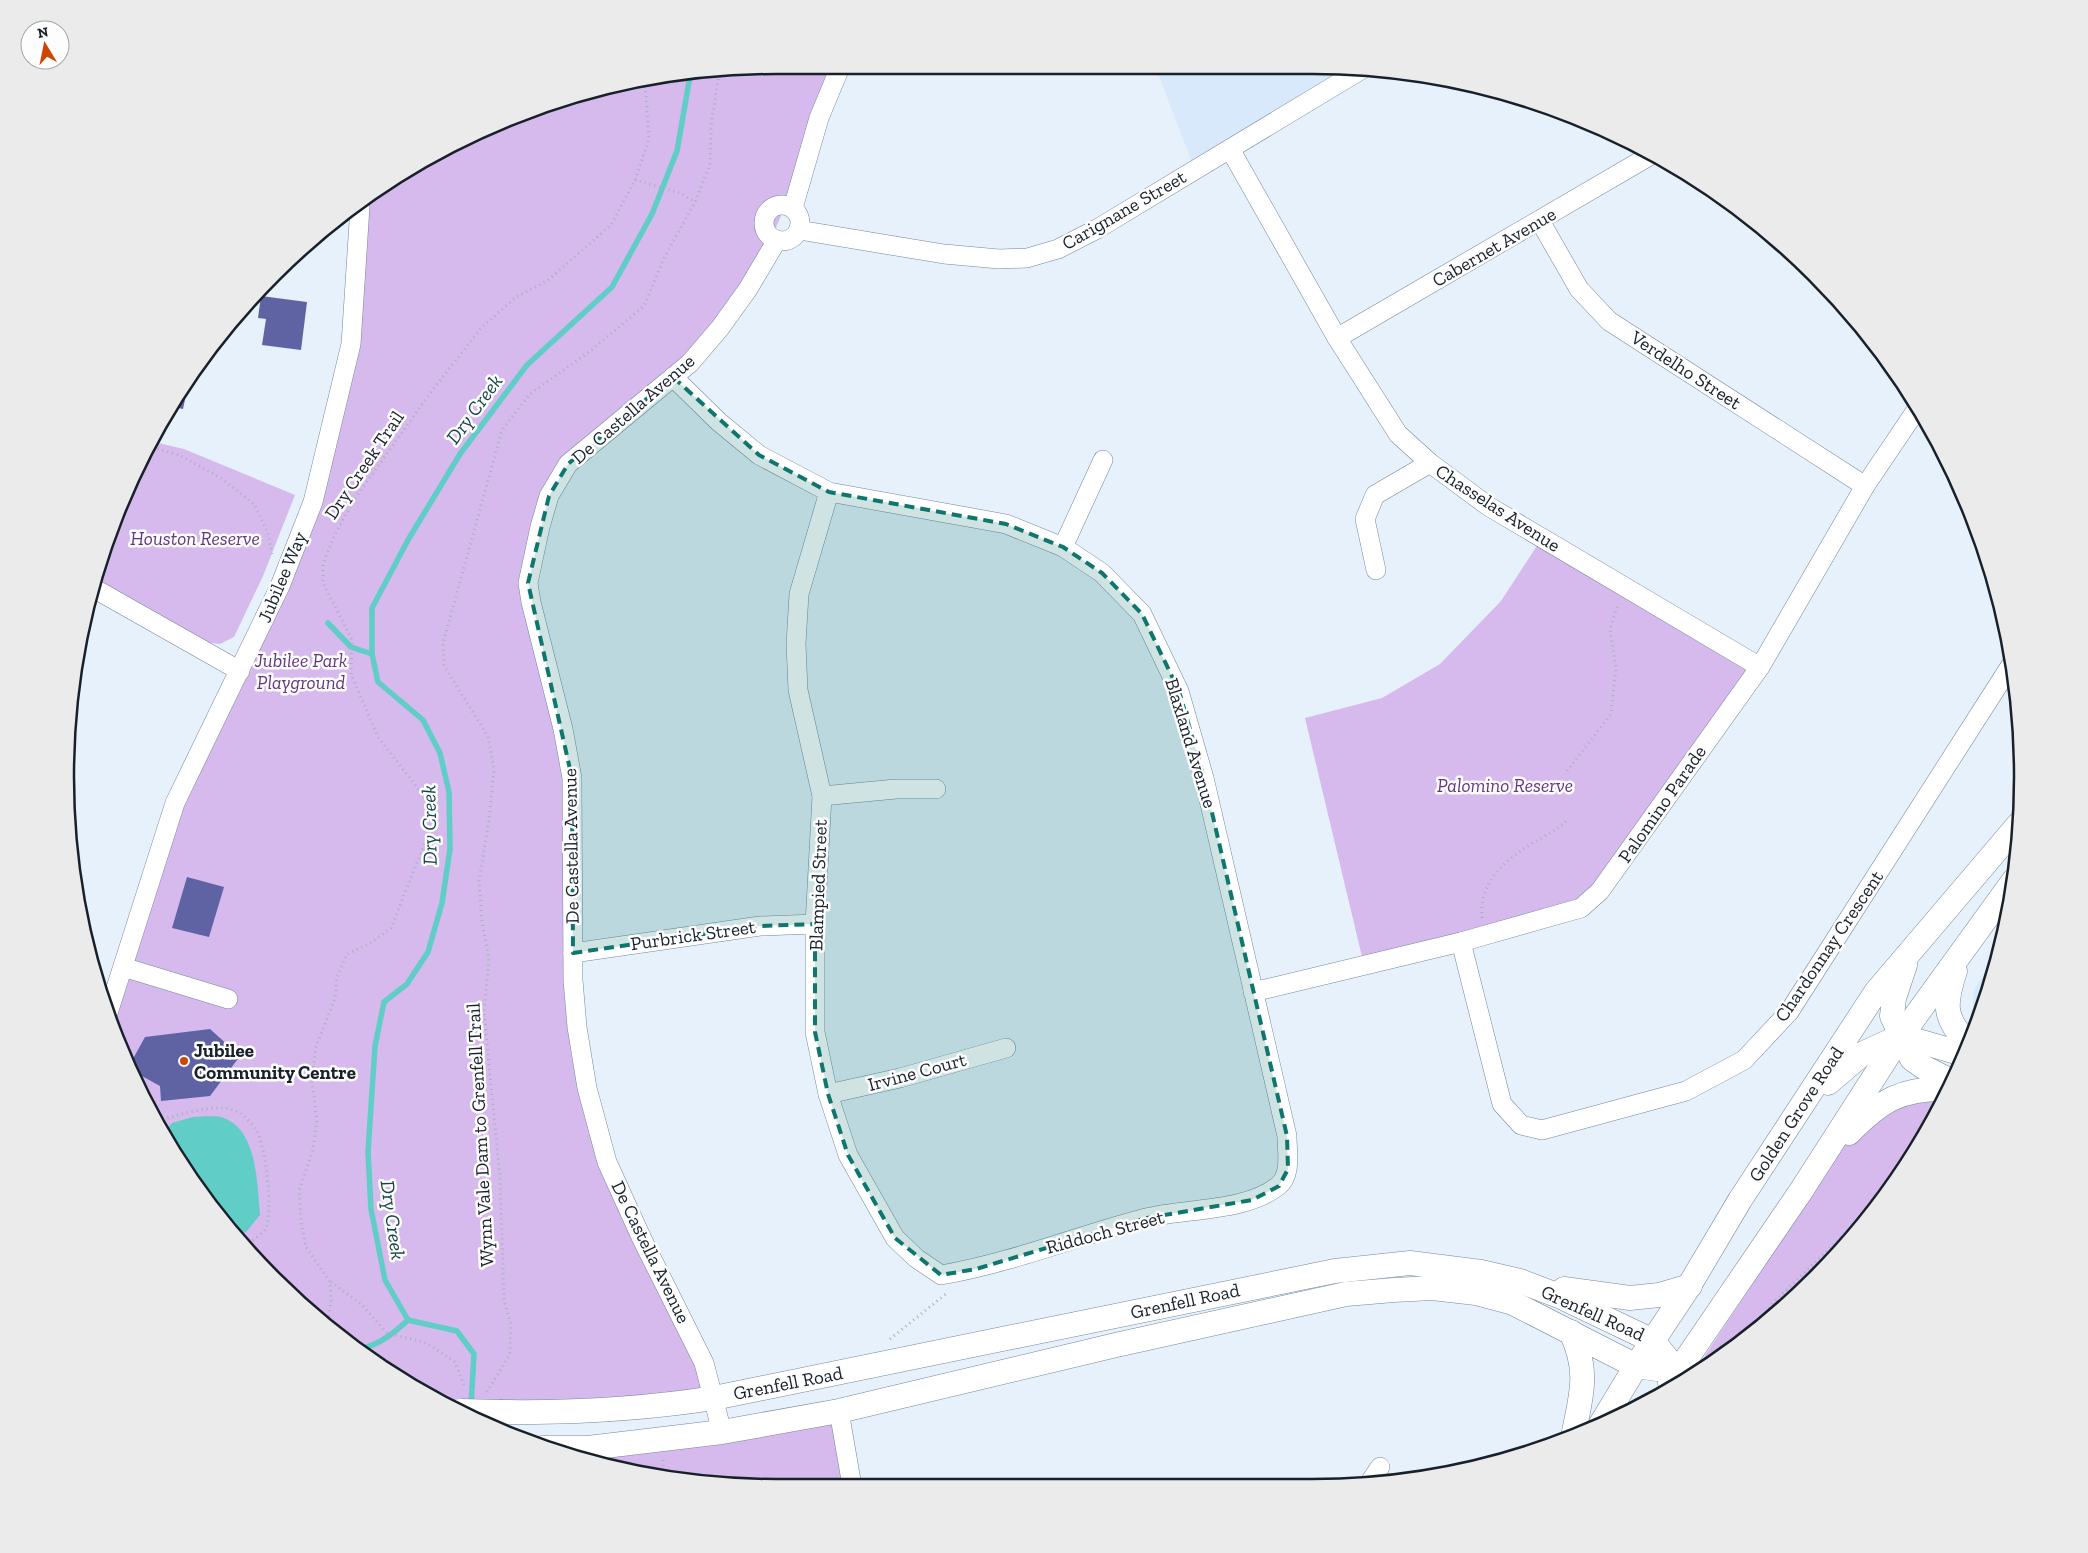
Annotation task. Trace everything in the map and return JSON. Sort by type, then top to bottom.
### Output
[{"type":"main road","name":"Golden Grove Road","points":[[1607,1414],[1636,1366],[1690,1286],[1776,1144],[1876,992],[2012,832]]},
{"type":"main road","points":[[1673,1378],[1817,1166],[1901,1036],[2004,894]]},
{"type":"main road","points":[[1909,954],[1894,998],[1892,1016],[1912,1059],[1946,1078]]},
{"type":"main road","points":[[1959,957],[1947,998],[1947,1009],[1950,1019],[1964,1037]]},
{"type":"main road","points":[[1776,1144],[1833,1077],[1849,1063],[1887,1041],[1901,1036],[1958,1052]]},
{"type":"main road","points":[[1817,1166],[1868,1113],[1885,1102],[1912,1090],[1941,1089]]},
{"type":"main road","name":"Grenfell Road","points":[[476,1411],[609,1411],[714,1398],[1335,1271],[1410,1263],[1481,1272],[1520,1281],[1559,1296],[1653,1341],[1673,1378]]},
{"type":"main road","points":[[1520,1281],[1630,1298],[1659,1295],[1690,1286]]},
{"type":"main road","name":"Grenfell Road","points":[[571,1448],[588,1448],[722,1432],[839,1412],[1116,1345],[1346,1294],[1432,1288],[1476,1293],[1512,1303],[1636,1366],[1673,1378]]},
{"type":"main road","points":[[1571,1332],[1582,1359],[1584,1371],[1583,1387],[1575,1428]]},
{"type":"street","points":[[793,208],[819,118],[837,74]]},
{"type":"street","name":"Carignane Street","points":[[799,230],[944,254],[999,259],[1027,258],[1058,249],[1097,229],[1353,75]]},
{"type":"street","name":"Chasselas Avenue","points":[[1230,149],[1337,338],[1398,434],[1430,463],[1488,506],[1760,667]]},
{"type":"street","name":"Cabernet Avenue","points":[[1337,338],[1645,158]]},
{"type":"street","points":[[779,205],[793,208],[800,219],[799,230],[794,236],[785,240],[777,240],[767,232],[764,226],[768,212],[779,205]]},
{"type":"street","name":"Jubilee Way","points":[[111,1003],[175,803],[280,586],[313,502],[351,344],[360,211]]},
{"type":"street","name":"Verdelho Street","points":[[1540,221],[1579,289],[1609,321],[1865,486]]},
{"type":"street","name":"De Castella Avenue","points":[[722,1432],[704,1363],[692,1335],[642,1238],[605,1154],[594,1120],[577,1027],[573,953],[572,778],[563,729],[531,602],[528,583],[549,496],[568,464],[690,363],[720,328],[748,289],[777,240]]},
{"type":"street","name":"Blaxland Avenue","points":[[673,377],[719,422],[759,455],[829,492],[1006,524],[1063,547],[1102,573],[1142,614],[1179,691],[1204,778],[1287,1136],[1288,1169]]},
{"type":"street","name":"Palomino Parade","points":[[1253,992],[1461,942],[1581,908],[1600,891],[1760,667],[1865,486],[1913,414]]},
{"type":"street","points":[[1063,547],[1103,460]]},
{"type":"street","points":[[1376,570],[1365,519],[1375,495],[1430,463]]},
{"type":"street","name":"Blampied Street","points":[[829,492],[799,594],[796,644],[798,690],[822,796],[815,924],[815,1032],[828,1094],[848,1155],[895,1238],[916,1258]]},
{"type":"street","points":[[99,591],[240,671]]},
{"type":"street","name":"Chardonnay Crescent","points":[[1461,942],[1502,1104],[1521,1125],[1542,1130],[1686,1091],[1744,1060],[1789,1012],[2006,673]]},
{"type":"street","points":[[822,796],[896,789],[936,790]]},
{"type":"street","name":"Purbrick Street","points":[[573,953],[760,926],[815,924]]},
{"type":"street","points":[[123,967],[228,999]]},
{"type":"street","name":"Irvine Court","points":[[828,1094],[900,1078],[1006,1048]]},
{"type":"street","name":"Riddoch Street","points":[[916,1258],[941,1275],[976,1269],[1147,1218],[1252,1200],[1279,1186],[1288,1169]]},
{"type":"street","points":[[839,1412],[851,1479]]},
{"type":"path","name":"Wynn Vale Dam to Grenfell Trail","points":[[486,1393],[510,1354],[511,1326],[504,1300],[500,1177],[484,1012],[489,958],[482,922],[479,882],[494,769],[488,736],[444,666],[443,642],[502,430],[530,394],[589,352],[644,306],[663,260],[695,202],[710,165],[711,126],[718,76]]},
{"type":"path","name":"Dry Creek Trail","points":[[330,1282],[306,1247],[301,1222],[300,1191],[313,1150],[317,1122],[312,1079],[316,1047],[335,998],[338,977],[348,954],[370,944],[390,928],[430,830],[430,811],[423,795],[378,737],[351,674],[352,640],[323,583],[323,564],[335,534],[354,500],[428,396],[482,327],[516,297],[547,281],[611,225],[635,180],[649,139],[645,86]]},
{"type":"path","points":[[635,180],[680,193],[695,202]]},
{"type":"path","points":[[156,448],[179,455],[221,478],[254,504],[268,533],[280,586]]},
{"type":"path","points":[[1567,771],[1610,714],[1616,668],[1610,629],[1615,609],[1627,588]]},
{"type":"path","points":[[1487,935],[1483,922],[1482,898],[1488,883],[1497,869],[1543,837],[1560,828],[1568,819]]},
{"type":"path","points":[[165,1119],[211,1109],[229,1109],[241,1114],[257,1131],[269,1183],[269,1213],[265,1230],[250,1242]]},
{"type":"path","points":[[1767,1311],[1774,1302],[1845,1234]]},
{"type":"path","points":[[328,1317],[331,1302],[330,1282]]},
{"type":"path","points":[[330,1282],[362,1305],[387,1333],[428,1343],[455,1362],[464,1385]]},
{"type":"path","points":[[890,1340],[949,1291]]},
{"type":"highlighted area","points":[[673,377],[759,455],[829,492],[1006,524],[1063,547],[1102,573],[1142,614],[1179,691],[1204,778],[1287,1136],[1288,1169],[1279,1186],[1252,1200],[1147,1218],[976,1269],[941,1275],[895,1238],[848,1155],[828,1094],[815,1032],[815,924],[760,926],[573,953],[572,778],[528,583],[549,496],[568,464]]},
{"type":"shaded area","points":[[1158,74],[1346,75],[1195,170]]},
{"type":"shaded area","points":[[1986,971],[1974,1009],[1974,990]]},
{"type":"shaded area","points":[[193,1117],[221,1117],[235,1125],[244,1134],[254,1160],[260,1215],[246,1232],[242,1233],[192,1167],[168,1128],[172,1123]]},
{"type":"green space","name":"Jubilee Park Playground","points":[[841,74],[772,237],[690,363],[568,464],[528,583],[565,739],[573,941],[607,1162],[714,1398],[471,1409],[425,1385],[386,1361],[313,1305],[248,1240],[219,1204],[192,1167],[146,1087],[127,1045],[111,1003],[175,803],[313,502],[351,344],[360,211],[425,168],[466,146],[508,127],[551,111],[639,87],[731,75]]},
{"type":"green space","name":"Houston Reserve","points":[[158,443],[184,449],[295,495],[263,576],[234,637],[220,644],[204,642],[101,584],[127,508]]},
{"type":"green space","name":"Palomino Reserve","points":[[1542,538],[1760,667],[1581,908],[1364,965],[1305,718],[1382,698],[1440,664],[1501,601]]},
{"type":"green space","points":[[1937,1097],[1896,1167],[1840,1240],[1775,1305],[1701,1362],[1848,1140],[1885,1104]]},
{"type":"green space","points":[[839,1411],[852,1479],[731,1478],[685,1473],[639,1466],[569,1447]]},
{"type":"building","points":[[264,296],[307,302],[301,350],[262,345],[266,319],[258,318],[260,300]]},
{"type":"building","points":[[186,396],[183,409],[178,408]]},
{"type":"building","points":[[187,877],[224,887],[209,937],[172,928]]},
{"type":"building","name":"Jubilee Community Centre","points":[[210,1029],[240,1056],[210,1096],[161,1101],[160,1086],[141,1075],[133,1059],[145,1037]]},
{"type":"waterway","name":"Dry Creek","points":[[471,1405],[474,1354],[457,1331],[408,1320],[385,1280],[371,1209],[368,1152],[375,1046],[384,1002],[407,984],[428,952],[442,903],[450,849],[449,792],[440,753],[423,720],[378,682],[372,654],[372,608],[408,540],[460,454],[527,365],[612,287],[652,214],[677,151],[689,80]]},
{"type":"waterway","points":[[328,623],[351,647],[372,654]]},
{"type":"waterway","points":[[367,1347],[386,1338],[408,1320]]},
{"type":"place","name":"Jubilee Community Centre","points":[[184,1061]]}]
